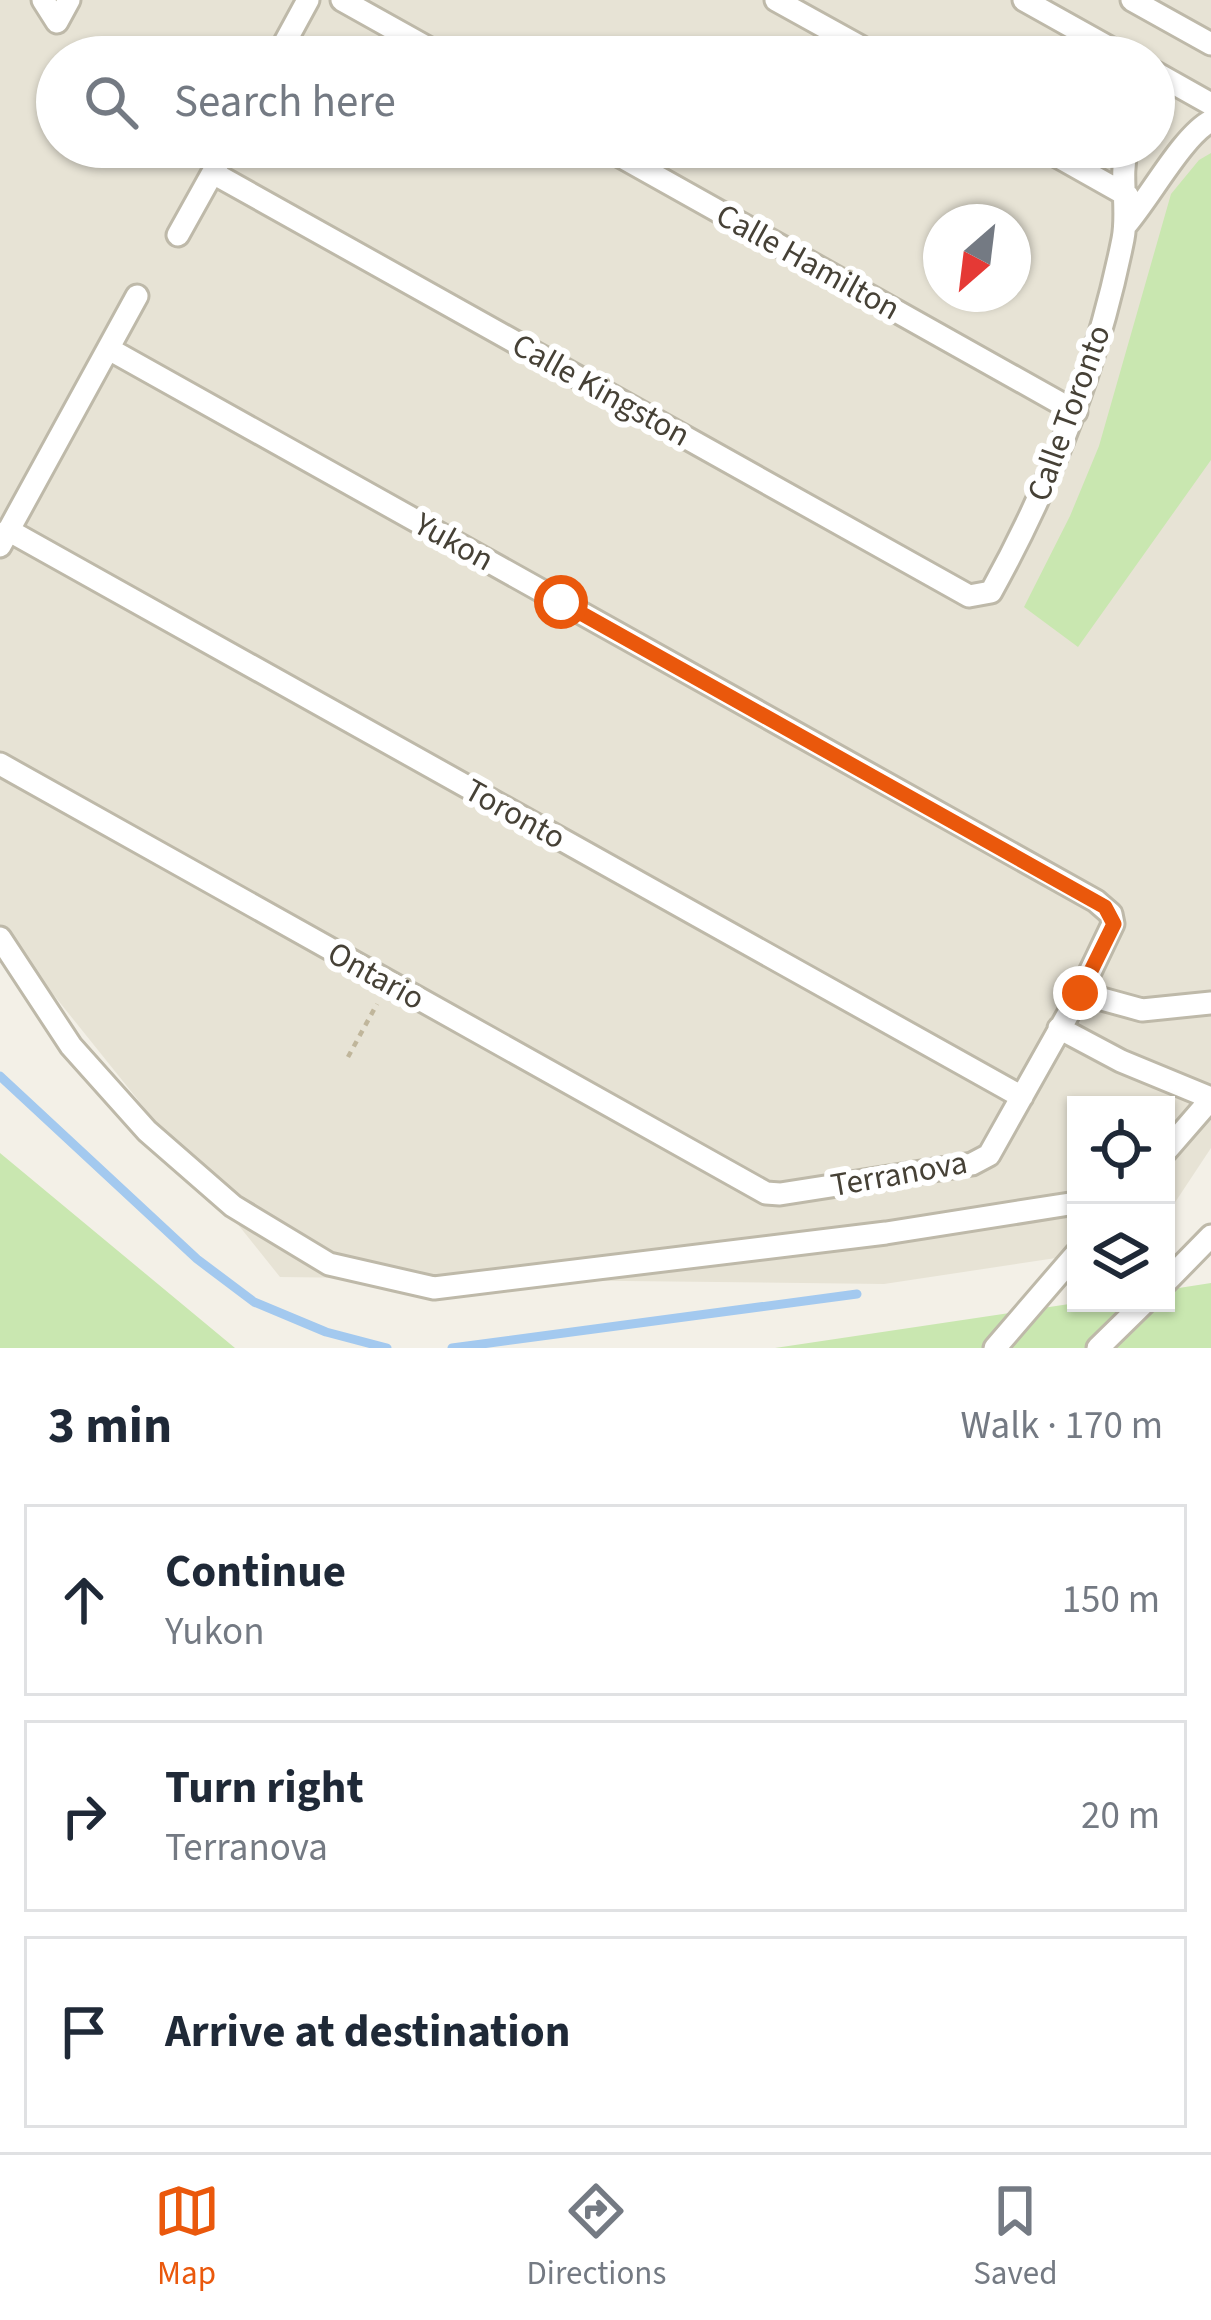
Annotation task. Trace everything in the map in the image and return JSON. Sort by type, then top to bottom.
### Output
[{"type":"street","points":[[43,0],[57,22],[69,0]]},
{"type":"street","points":[[288,36],[308,0]]},
{"type":"street","points":[[342,0],[406,36]]},
{"type":"street","points":[[776,0],[841,36]]},
{"type":"street","points":[[1024,0],[1088,36]]},
{"type":"street","points":[[1132,0],[1211,44]]},
{"type":"street","points":[[1175,84],[1211,104]]},
{"type":"street","name":"Calle Toronto","points":[[1175,159],[1190,137],[1211,121]]},
{"type":"street","points":[[178,235],[216,168]]},
{"type":"street","name":"Calle Hamilton","points":[[641,168],[1076,412]]},
{"type":"street","points":[[1078,168],[1144,205]]},
{"type":"street","name":"Calle Toronto","points":[[992,592],[1042,494],[1096,351],[1125,226],[1124,168]]},
{"type":"street","name":"Calle Toronto","points":[[1125,226],[1169,168]]},
{"type":"street","name":"Calle Kingston","points":[[213,173],[969,596],[992,592]]},
{"type":"street","points":[[4,538],[137,296]]},
{"type":"street","name":"Yukon","points":[[109,349],[1096,901],[1111,914]]},
{"type":"street","name":"Toronto","points":[[4,538],[1022,1096]]},
{"type":"street","name":"Ontario","points":[[0,764],[753,1188]]},
{"type":"street","name":"Terranova","points":[[753,1188],[780,1194],[981,1161],[989,1155],[1110,934],[1111,914]]},
{"type":"street","points":[[0,938],[71,1046],[147,1131],[233,1206],[329,1264],[434,1288],[886,1233],[1067,1203]]},
{"type":"street","points":[[1080,993],[1142,1010],[1211,1003]]},
{"type":"street","points":[[1059,1028],[1121,1061],[1211,1099],[1175,1141]]},
{"type":"street","points":[[1175,1273],[1211,1236]]},
{"type":"street","points":[[995,1348],[1067,1264]]},
{"type":"street","points":[[1098,1348],[1135,1312]]},
{"type":"path","points":[[348,1057],[388,983]]},
{"type":"shaded area","points":[[0,0],[1211,0],[1211,1148],[1175,1202],[1175,1096],[1067,1096],[1067,1256],[884,1284],[280,1277],[0,928]]},
{"type":"green space","points":[[1211,153],[1211,460],[1078,647],[1024,607],[1099,446],[1171,194],[1199,160]]},
{"type":"green space","points":[[0,1153],[235,1348],[0,1348]]},
{"type":"green space","points":[[1211,1283],[1211,1348],[775,1348],[1067,1304],[1067,1312],[1175,1312],[1175,1289]]},
{"type":"waterway","points":[[0,1076],[197,1259],[254,1302],[326,1332],[387,1348]]},
{"type":"waterway","points":[[452,1348],[857,1294]]},
{"type":"route","points":[[561,602],[1105,907],[1114,924],[1080,993]]}]
